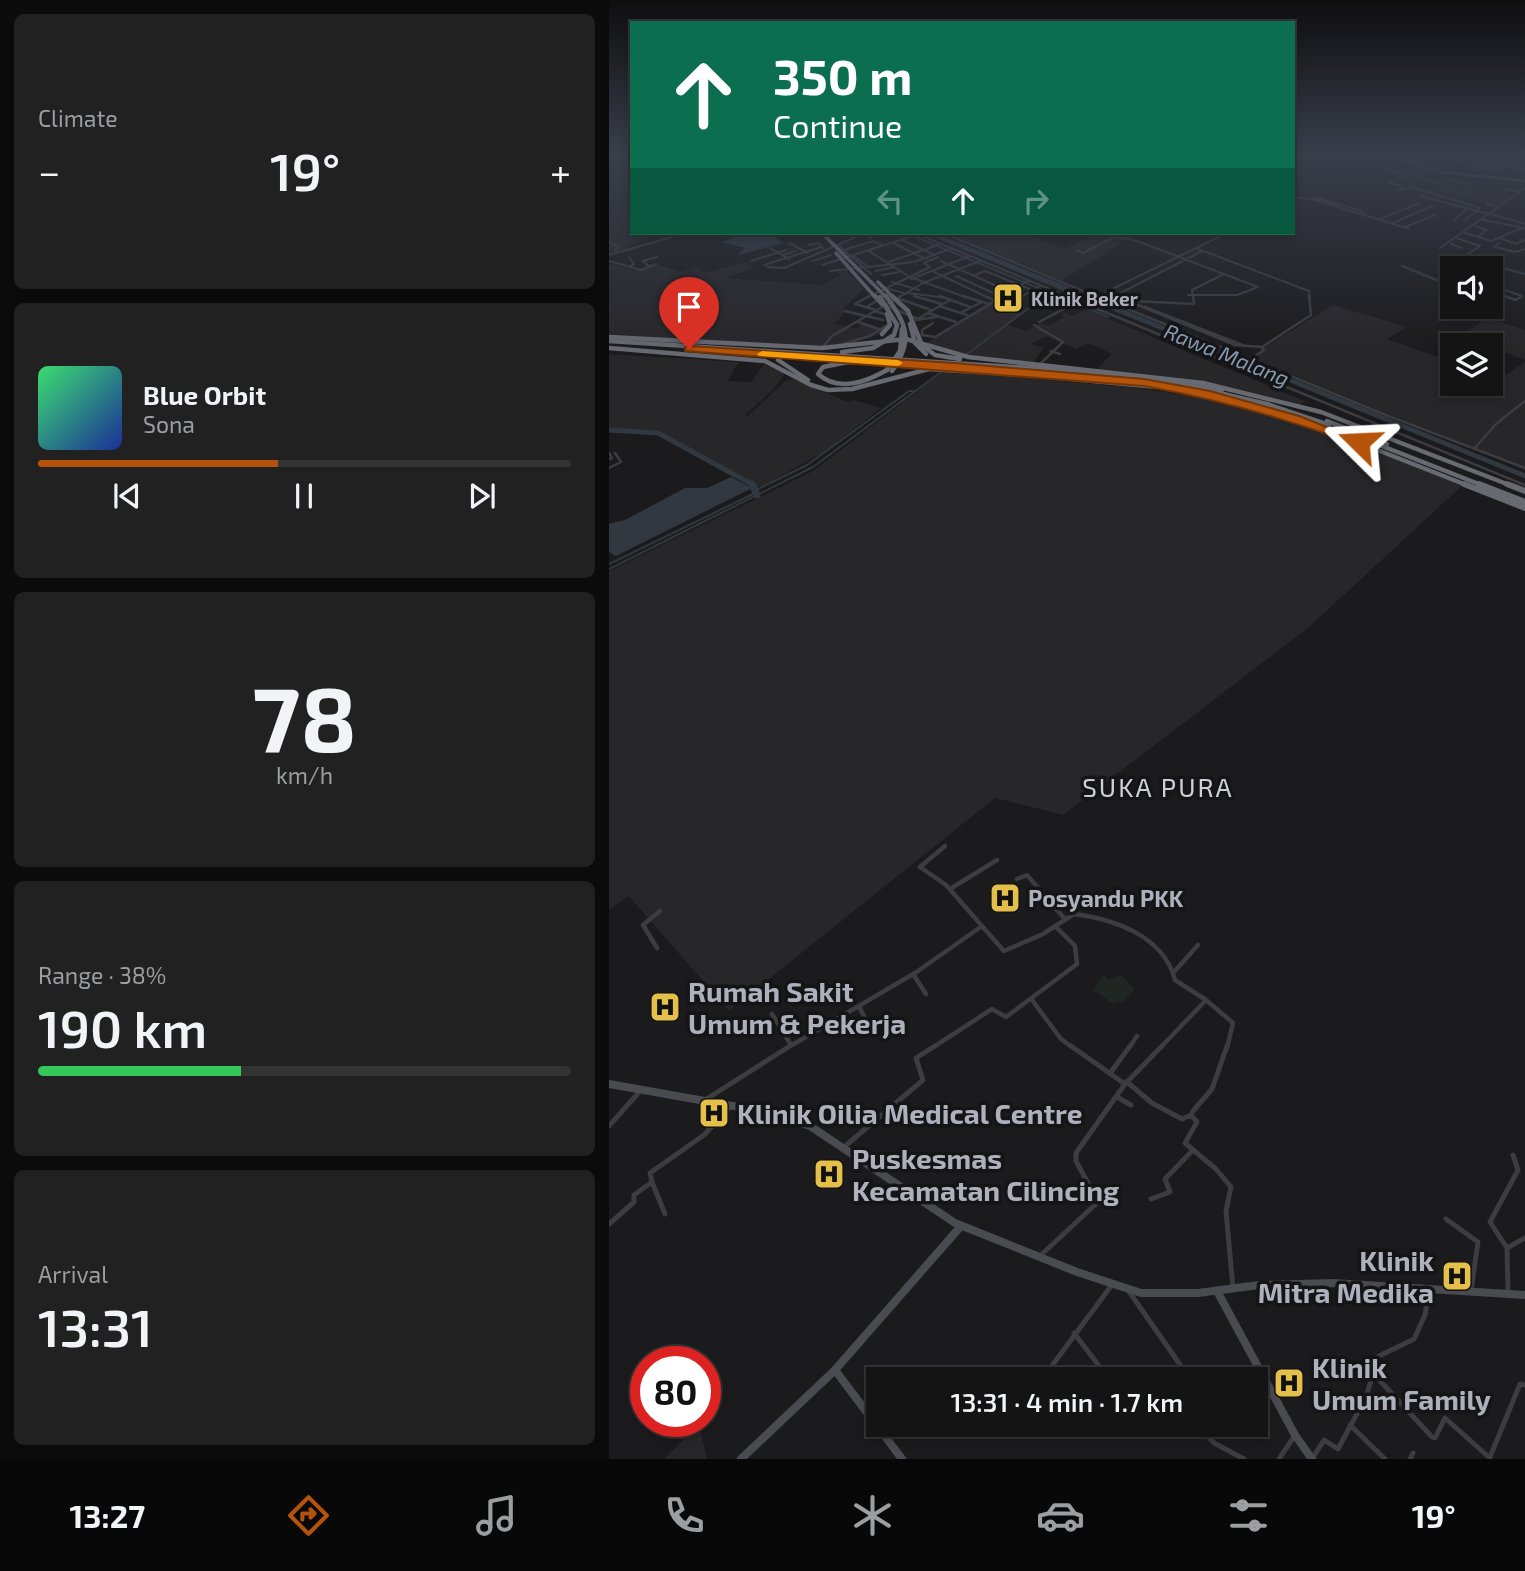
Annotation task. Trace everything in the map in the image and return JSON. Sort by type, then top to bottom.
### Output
[{"type":"highway","points":[[821,235],[906,307],[926,349],[950,358],[1075,367],[1081,373],[1072,379]]},
{"type":"highway","points":[[839,250],[880,294],[906,316],[917,347],[932,356],[1203,383],[1296,404],[1525,491]]},
{"type":"highway","points":[[831,348],[882,332],[890,325],[885,309],[839,250]]},
{"type":"highway","points":[[740,350],[843,352],[877,346],[893,337],[897,327],[880,294]]},
{"type":"highway","points":[[609,343],[773,358],[787,364],[808,381],[836,386],[881,378],[898,365],[902,354],[902,338],[901,326],[880,294]]},
{"type":"highway","points":[[609,343],[831,348],[888,339],[925,343],[968,357],[1075,367],[1223,393],[1276,407],[1525,503]]},
{"type":"highway","points":[[609,343],[1094,372],[1172,381],[1270,402],[1498,486]]},
{"type":"highway","points":[[609,343],[769,362],[783,368],[805,384],[831,390],[865,387],[905,372],[929,369],[1072,379],[1218,397]]},
{"type":"highway","points":[[636,346],[954,366],[1144,383],[1205,393],[1302,421],[1525,503]]},
{"type":"highway","points":[[902,354],[895,361],[893,364],[884,372],[866,380],[835,383],[823,380],[818,374],[825,366],[840,363],[858,362],[877,363],[889,363],[901,363],[925,364]]},
{"type":"highway","points":[[954,366],[1094,372]]},
{"type":"highway","points":[[1094,372],[1094,382]]},
{"type":"highway","points":[[1339,419],[1458,467],[1498,486],[1525,503]]},
{"type":"street","points":[[1378,220],[1409,229]]},
{"type":"street","points":[[1391,224],[1400,220]]},
{"type":"street","points":[[1403,227],[1421,220]]},
{"type":"street","points":[[1440,248],[1482,220]]},
{"type":"street","points":[[1483,220],[1524,227]]},
{"type":"street","points":[[1505,220],[1524,227]]},
{"type":"street","points":[[1475,226],[1487,230],[1477,237]]},
{"type":"street","points":[[1465,233],[1490,241],[1524,227]]},
{"type":"street","points":[[1516,231],[1525,233]]},
{"type":"street","points":[[609,256],[679,235]]},
{"type":"street","points":[[839,250],[862,235]]},
{"type":"street","points":[[870,238],[877,235]]},
{"type":"street","points":[[822,265],[915,235],[937,245],[953,248],[1026,281],[1037,282],[1038,286]]},
{"type":"street","points":[[948,235],[1525,468]]},
{"type":"street","points":[[1098,296],[1112,294],[1223,235]]},
{"type":"street","points":[[1077,250],[1083,253],[1115,236],[1184,257],[1258,287],[1237,295],[1188,295]]},
{"type":"street","points":[[1457,238],[1480,246],[1467,256]]},
{"type":"street","points":[[1500,238],[1516,244],[1525,240]]},
{"type":"street","points":[[902,240],[947,260]]},
{"type":"street","points":[[821,247],[765,266],[783,268],[791,262],[825,251],[873,241],[883,246]]},
{"type":"street","points":[[609,242],[619,247],[615,250],[619,253]]},
{"type":"street","points":[[789,243],[813,256]]},
{"type":"street","points":[[808,245],[819,243],[831,255],[813,261]]},
{"type":"street","points":[[893,243],[929,261]]},
{"type":"street","points":[[1499,243],[1495,247],[1515,252],[1525,249]]},
{"type":"street","points":[[1449,244],[1462,248]]},
{"type":"street","points":[[859,245],[892,265],[904,277],[989,304]]},
{"type":"street","points":[[876,271],[937,245]]},
{"type":"street","points":[[751,261],[786,250],[779,246]]},
{"type":"street","points":[[770,248],[791,262]]},
{"type":"street","points":[[866,308],[892,282],[930,267],[924,263],[953,248]]},
{"type":"street","points":[[1112,294],[1247,347],[1262,347],[1311,314],[1309,291],[1302,287],[1197,249]]},
{"type":"street","points":[[839,250],[851,255],[868,268],[871,274]]},
{"type":"street","points":[[783,255],[795,251]]},
{"type":"street","points":[[1184,257],[1202,251]]},
{"type":"street","points":[[765,253],[769,255]]},
{"type":"street","points":[[830,271],[892,265],[907,267],[937,256]]},
{"type":"street","points":[[629,257],[634,264]]},
{"type":"street","points":[[628,266],[657,257]]},
{"type":"street","points":[[911,279],[968,257]]},
{"type":"street","points":[[822,347],[831,336],[913,288],[981,260]]},
{"type":"street","points":[[609,261],[641,270],[656,264]]},
{"type":"street","points":[[643,261],[650,267]]},
{"type":"street","points":[[941,261],[1021,297],[1038,286],[1049,288],[1076,302],[1204,353]]},
{"type":"street","points":[[916,262],[925,269]]},
{"type":"street","points":[[907,267],[913,274]]},
{"type":"street","points":[[967,267],[1032,290]]},
{"type":"street","points":[[932,271],[994,300]]},
{"type":"street","points":[[882,275],[899,272]]},
{"type":"street","points":[[973,276],[982,272]]},
{"type":"street","points":[[1188,303],[1188,295],[1192,290],[1224,274]]},
{"type":"street","points":[[956,276],[1001,295]]},
{"type":"street","points":[[925,343],[1026,281]]},
{"type":"street","points":[[892,282],[919,290]]},
{"type":"street","points":[[968,288],[985,282]]},
{"type":"street","points":[[885,314],[855,304],[899,285]]},
{"type":"street","points":[[923,294],[938,287]]},
{"type":"street","points":[[1503,289],[1524,296]]},
{"type":"street","points":[[880,294],[890,290],[923,294],[970,307]]},
{"type":"street","points":[[1112,294],[1139,303],[1194,303],[1192,290]]},
{"type":"street","points":[[995,291],[1001,295]]},
{"type":"street","points":[[916,293],[914,296],[969,316]]},
{"type":"street","points":[[880,294],[892,300]]},
{"type":"street","points":[[1108,301],[1112,294]]},
{"type":"street","points":[[1503,295],[1516,300],[1524,296]]},
{"type":"street","points":[[897,298],[932,310]]},
{"type":"street","points":[[909,308],[923,299]]},
{"type":"street","points":[[918,319],[950,300]]},
{"type":"street","points":[[960,313],[982,302]]},
{"type":"street","points":[[1039,322],[1076,302]]},
{"type":"street","points":[[885,305],[918,319],[930,320],[938,316]]},
{"type":"street","points":[[845,311],[883,320]]},
{"type":"street","points":[[943,318],[955,311]]},
{"type":"street","points":[[928,313],[958,323]]},
{"type":"street","points":[[858,322],[882,332]]},
{"type":"street","points":[[933,323],[922,331],[924,336],[933,338]]},
{"type":"street","points":[[822,347],[862,339],[882,332],[887,325]]},
{"type":"street","points":[[1034,325],[1063,342],[1040,364]]},
{"type":"street","points":[[1251,359],[1264,351],[1262,347]]},
{"type":"street","points":[[1051,351],[1060,354]]},
{"type":"street","points":[[1209,355],[1525,485]]},
{"type":"street","points":[[1475,449],[1496,424],[1525,401]]},
{"type":"street","points":[[609,453],[610,459]]},
{"type":"street","points":[[609,468],[621,462],[615,453]]},
{"type":"street","points":[[945,846],[920,867],[950,890],[1004,951],[1026,943],[1074,914],[1092,916],[1126,928],[1162,953],[1174,972],[1175,980],[1206,1000],[1233,1023],[1223,1052],[1224,1059],[1209,1095],[1196,1103],[1191,1115],[1182,1119],[1152,1103],[1061,1039],[1032,1000]]},
{"type":"street","points":[[950,890],[997,860]]},
{"type":"street","points":[[1017,879],[1027,875],[1064,918]]},
{"type":"street","points":[[657,948],[643,925],[660,911]]},
{"type":"street","points":[[843,1148],[923,1080],[916,1058],[992,1009],[1006,1017],[1078,963],[1075,946],[1055,926]]},
{"type":"street","points":[[705,1100],[791,1045],[913,974],[983,927]]},
{"type":"street","points":[[1174,972],[1198,946]]},
{"type":"street","points":[[913,974],[926,995]]},
{"type":"street","points":[[1039,1256],[1098,1202],[1075,1157],[1126,1083],[1206,1000]]},
{"type":"street","points":[[859,1006],[868,1025]]},
{"type":"street","points":[[772,1014],[791,1045]]},
{"type":"street","points":[[1111,1072],[1137,1036]]},
{"type":"street","points":[[609,1084],[732,1105],[810,1126],[906,1193],[961,1226],[1077,1272],[1127,1288],[1159,1294],[1321,1283],[1525,1295]]},
{"type":"street","points":[[609,1126],[641,1090]]},
{"type":"street","points":[[1117,1097],[1131,1105]]},
{"type":"street","points":[[665,1214],[650,1173],[712,1130],[732,1105]]},
{"type":"street","points":[[1191,1115],[1197,1122],[1185,1143],[1216,1169],[1231,1187],[1226,1212],[1233,1287]]},
{"type":"street","points":[[1151,1199],[1168,1194],[1170,1189],[1165,1179],[1193,1150]]},
{"type":"street","points":[[1508,1294],[1507,1248],[1490,1223],[1518,1170],[1513,1155]]},
{"type":"street","points":[[609,1224],[633,1203],[634,1195],[652,1182]]},
{"type":"street","points":[[1446,1219],[1478,1242],[1471,1291]]},
{"type":"street","points":[[741,1459],[835,1370],[961,1226]]},
{"type":"street","points":[[1507,1248],[1525,1238]]},
{"type":"street","points":[[1077,1272],[1083,1265]]},
{"type":"street","points":[[1051,1367],[1112,1284]]},
{"type":"street","points":[[1127,1288],[1182,1367]]},
{"type":"street","points":[[1217,1291],[1295,1435],[1312,1459],[1324,1440],[1334,1449],[1338,1448],[1369,1388],[1370,1370],[1377,1357],[1409,1343],[1418,1334],[1426,1315],[1430,1289]]},
{"type":"street","points":[[1074,1333],[1100,1367]]},
{"type":"street","points":[[835,1370],[902,1459]]},
{"type":"street","points":[[1370,1370],[1432,1437],[1435,1438],[1445,1418],[1490,1458],[1510,1401],[1520,1384],[1525,1385]]},
{"type":"street","points":[[1350,1425],[1385,1459]]},
{"type":"street","points":[[1279,1459],[1295,1435]]},
{"type":"street","points":[[1208,1437],[1214,1443],[1244,1459]]},
{"type":"shaded area","points":[[609,220],[630,220],[630,235],[645,235],[649,238],[625,248],[627,251],[609,255]]},
{"type":"shaded area","points":[[740,235],[773,235],[783,243],[738,255],[745,248],[721,242]]},
{"type":"shaded area","points":[[929,235],[940,235],[1091,296],[1083,299]]},
{"type":"shaded area","points":[[947,235],[1026,235],[1065,249],[1093,235],[1120,235],[1128,238],[1062,281]]},
{"type":"shaded area","points":[[746,262],[753,268],[725,278],[823,285],[840,275],[837,272],[846,270],[864,289],[842,309],[846,310],[835,324],[855,328],[864,324],[885,331],[870,338],[832,346],[609,337],[609,264],[634,270],[657,264],[680,272],[697,267],[705,273]]},
{"type":"shaded area","points":[[990,303],[1021,314],[1008,325],[1026,331],[1040,323],[1049,326],[1065,317],[1061,315],[1065,313],[1072,316],[1087,310],[1305,401],[1298,406],[1235,391],[1096,370],[1112,354],[1088,343],[1076,349],[1046,336],[1031,344],[1043,348],[1033,364],[961,357],[923,345]]},
{"type":"shaded area","points":[[1333,305],[1407,327],[1387,339],[1440,358],[1440,396],[1503,396],[1503,377],[1525,362],[1525,470],[1249,357]]},
{"type":"shaded area","points":[[1486,319],[1525,330],[1525,360],[1503,352],[1503,333],[1465,333]]},
{"type":"shaded area","points":[[609,354],[739,362],[727,381],[751,382],[764,364],[786,372],[773,390],[745,415],[748,416],[785,381],[793,379],[848,402],[853,400],[881,408],[824,452],[761,487],[658,432],[609,429]]},
{"type":"shaded area","points":[[944,371],[1127,387],[1214,399],[1308,424],[1464,484],[1308,628],[1063,815],[995,798],[729,1011],[629,896],[609,910],[609,571],[813,471]]},
{"type":"shaded area","points":[[731,477],[752,488],[616,556],[609,552],[609,524],[625,520],[685,488],[707,488]]},
{"type":"shaded area","points":[[1104,975],[1108,979],[1121,975],[1135,989],[1122,1004],[1117,1001],[1115,1005],[1093,990]]},
{"type":"shaded area","points":[[686,1437],[702,1437],[707,1459],[664,1459]]},
{"type":"waterway","points":[[911,235],[1049,293]]},
{"type":"waterway","points":[[1402,266],[1440,281]]},
{"type":"waterway","points":[[1440,268],[1440,270]]},
{"type":"waterway","points":[[1503,268],[1525,274]]},
{"type":"waterway","points":[[967,354],[1049,293]]},
{"type":"waterway","points":[[1049,293],[1108,317]]},
{"type":"waterway","name":"Rawa Malang","points":[[1077,293],[1088,298]]},
{"type":"waterway","name":"Rawa Malang","points":[[1084,296],[1525,476]]},
{"type":"waterway","points":[[609,569],[813,467],[941,372]]},
{"type":"waterway","points":[[758,489],[807,465],[909,391],[915,391]]},
{"type":"waterway","points":[[609,430],[658,433],[752,484]]},
{"type":"waterway","points":[[752,484],[757,495]]},
{"type":"waterway","points":[[752,490],[757,491]]},
{"type":"waterway","points":[[609,564],[755,493]]},
{"type":"slow traffic","points":[[762,354],[898,363]]},
{"type":"place","name":"Klinik Beker","points":[[1008,298]]},
{"type":"place","name":"Posyandu PKK","points":[[1005,898]]},
{"type":"place","name":"Rumah Sakit Umum & Pekerja","points":[[665,1007]]},
{"type":"place","name":"Klinik Oilia Medical Centre","points":[[714,1113]]},
{"type":"place","name":"Puskesmas Kecamatan Cilincing","points":[[829,1174]]},
{"type":"place","name":"Klinik Mitra Medika","points":[[1457,1276]]},
{"type":"place","name":"Klinik Umum Family","points":[[1289,1383]]},
{"type":"district","name":"SUKA PURA","points":[[1158,786]]},
{"type":"route","points":[[689,349],[954,366],[1144,383],[1210,394],[1295,418],[1359,442]]}]
